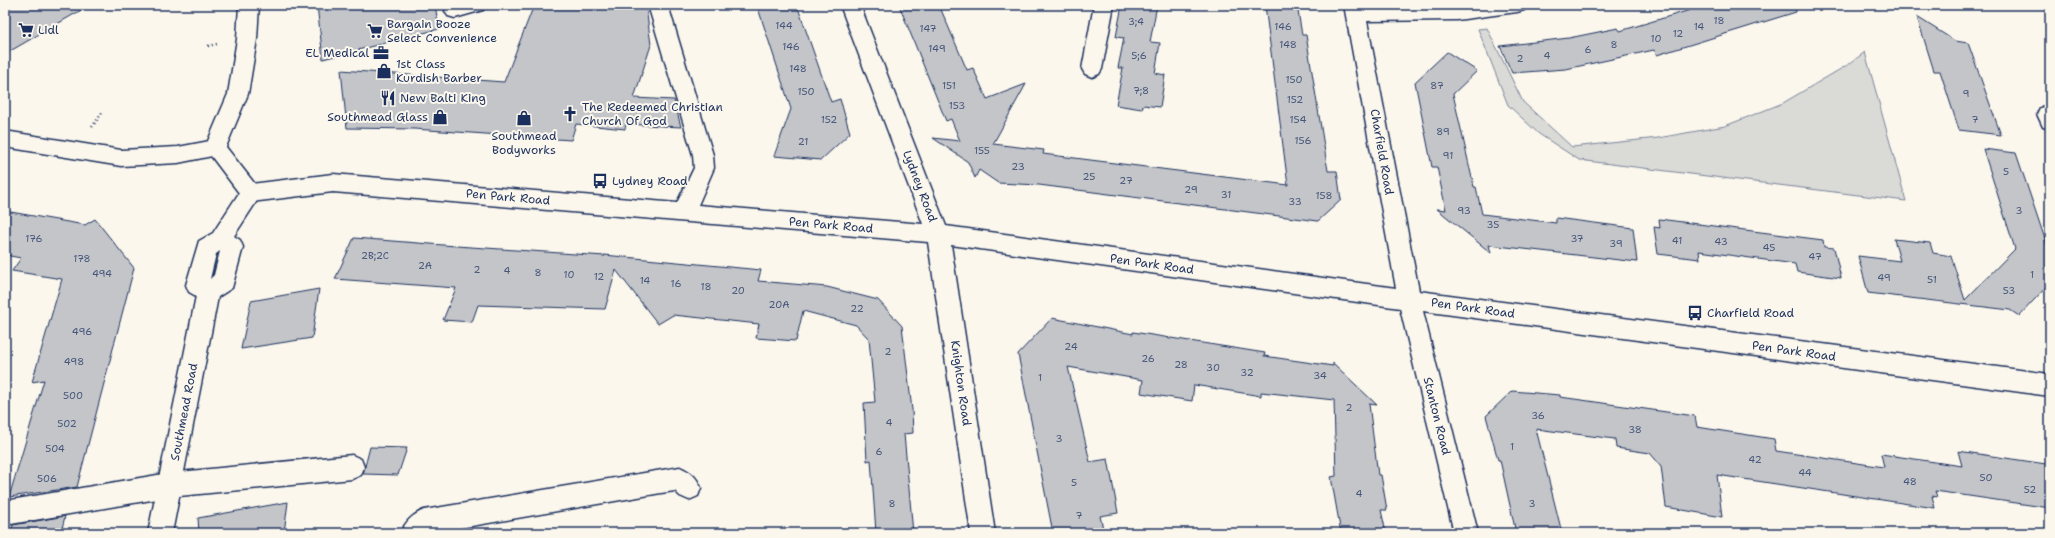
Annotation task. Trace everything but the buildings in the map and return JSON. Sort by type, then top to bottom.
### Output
[{"type":"street","points":[[215,148],[238,94],[247,39],[249,5]]},
{"type":"street","points":[[455,11],[476,5]]},
{"type":"street","points":[[658,5],[704,155],[704,168],[684,212]]},
{"type":"street","name":"Lydney Road","points":[[850,5],[938,234]]},
{"type":"street","points":[[1092,69],[1104,5]]},
{"type":"street","points":[[1355,10],[1458,13],[1517,5]]},
{"type":"street","name":"Charfield Road","points":[[1355,10],[1409,299]]},
{"type":"street","points":[[5,139],[121,158],[178,155],[215,148]]},
{"type":"street","points":[[215,148],[251,193]]},
{"type":"street","name":"Pen Park Road","points":[[251,193],[333,183],[938,234],[2050,385]]},
{"type":"street","name":"Southmead Road","points":[[160,533],[208,292],[224,281],[232,247],[222,239],[224,232],[251,193]]},
{"type":"street","name":"Knighton Road","points":[[938,234],[983,533]]},
{"type":"street","name":"Stanton Road","points":[[1409,299],[1466,533]]},
{"type":"street","points":[[5,513],[169,485],[352,467]]},
{"type":"street","points":[[413,533],[424,522],[661,481],[680,479],[689,488]]},
{"type":"shaded area","points":[[1487,28],[1523,102],[1572,147],[1658,138],[1725,126],[1783,103],[1849,64],[1865,52],[1906,201],[1579,160],[1539,134],[1508,105],[1478,29]]},
{"type":"place","name":"Lidl","points":[[26,30]]},
{"type":"place","name":"Bargain Booze Select Convenience","points":[[375,31]]},
{"type":"place","name":"EL Medical","points":[[381,53]]},
{"type":"place","name":"1st Class Kurdish Barber","points":[[384,71]]},
{"type":"place","name":"New Balti King","points":[[388,98]]},
{"type":"place","name":"The Redeemed Christian Church Of God","points":[[570,114]]},
{"type":"place","name":"Southmead Glass","points":[[440,117]]},
{"type":"place","name":"Southmead Bodyworks","points":[[524,118]]},
{"type":"place","name":"Lydney Road","points":[[600,181]]},
{"type":"place","name":"Charfield Road","points":[[1695,313]]}]
